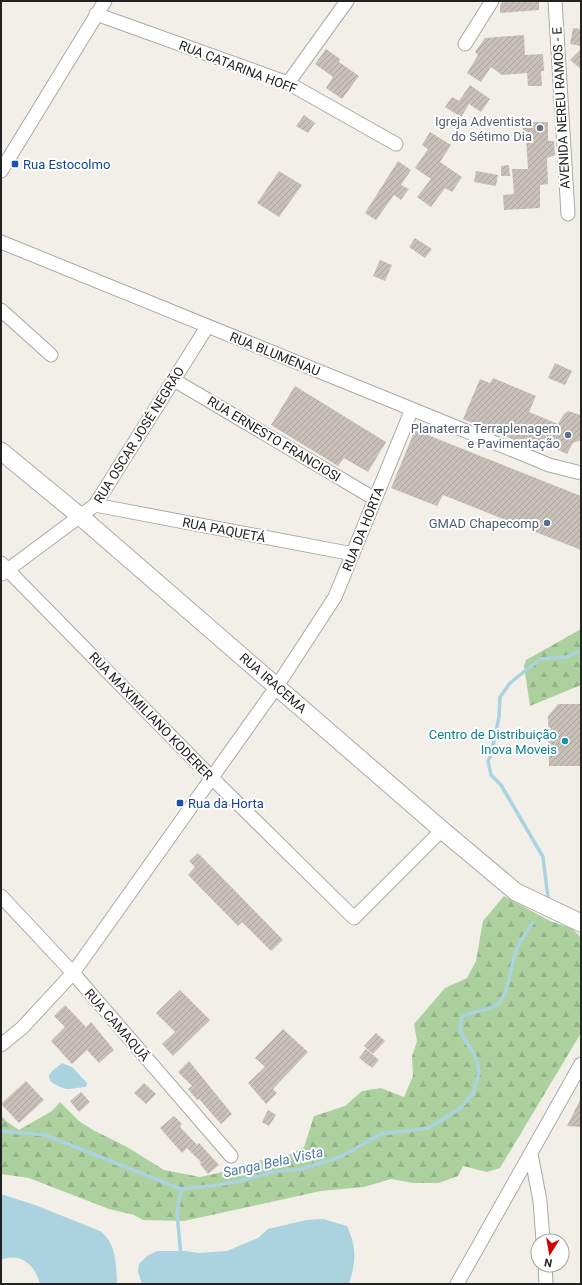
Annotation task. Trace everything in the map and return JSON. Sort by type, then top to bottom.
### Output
[{"type":"street","points":[[1,171],[105,1]]},
{"type":"street","points":[[288,83],[347,1]]},
{"type":"street","points":[[465,44],[492,1]]},
{"type":"street","name":"AVENIDA NEREU RAMOS - E","points":[[555,1],[568,214]]},
{"type":"street","name":"RUA CATARINA HOFF","points":[[96,14],[288,83],[396,144]]},
{"type":"street","name":"RUA BLUMENAU","points":[[1,242],[549,465],[581,473]]},
{"type":"street","points":[[1,310],[51,355]]},
{"type":"street","name":"RUA OSCAR JOSÉ NEGRÃO","points":[[3,569],[95,506],[207,327]]},
{"type":"street","name":"RUA ERNESTO FRANCIOSI","points":[[174,380],[374,499]]},
{"type":"street","name":"RUA DA HORTA","points":[[1,1045],[22,1028],[73,973],[277,686],[335,597],[412,409]]},
{"type":"street","name":"RUA IRACEMA","points":[[1,451],[81,517],[442,830],[516,892],[581,923]]},
{"type":"street","name":"RUA PAQUETÁ","points":[[95,506],[353,554]]},
{"type":"street","name":"RUA MAXIMILIANO KODERER","points":[[3,569],[354,918],[442,830]]},
{"type":"street","name":"RUA CAMAQUÃ","points":[[1,896],[73,973],[231,1156]]},
{"type":"street","points":[[457,1284],[581,1064]]},
{"type":"street","points":[[531,1154],[540,1201],[542,1233]]},
{"type":"street","points":[[545,1273],[546,1284]]},
{"type":"green space","points":[[581,629],[581,685],[530,706],[524,666],[526,660]]},
{"type":"green space","points":[[504,896],[550,921],[571,928],[581,937],[581,1033],[500,1168],[487,1172],[463,1166],[458,1176],[439,1183],[413,1183],[391,1179],[364,1187],[321,1191],[184,1221],[143,1220],[134,1215],[109,1209],[29,1178],[1,1174],[1,1115],[6,1121],[19,1130],[52,1111],[60,1102],[79,1121],[93,1130],[127,1147],[164,1170],[200,1177],[227,1171],[252,1162],[286,1156],[304,1147],[314,1116],[345,1106],[362,1091],[381,1088],[404,1097],[413,1076],[412,1056],[417,1041],[414,1024],[445,988],[467,978],[476,961],[483,921]]},
{"type":"water","points":[[62,1063],[72,1067],[87,1083],[86,1087],[67,1089],[58,1086],[50,1080],[50,1074]]},
{"type":"water","points":[[1,1194],[35,1205],[100,1231],[106,1236],[113,1248],[116,1262],[117,1284],[40,1284],[35,1271],[26,1262],[15,1258],[1,1260]]},
{"type":"water","points":[[323,1219],[347,1226],[353,1241],[354,1261],[349,1284],[142,1284],[138,1272],[139,1264],[147,1256],[157,1251],[186,1251],[199,1253],[227,1251],[258,1238],[268,1229],[306,1220]]},
{"type":"building","points":[[503,1],[539,1],[539,10],[500,13],[500,5]]},
{"type":"building","points":[[573,28],[581,29],[581,46],[570,44]]},
{"type":"building","points":[[524,35],[525,55],[543,54],[544,71],[541,71],[542,86],[528,86],[527,73],[502,75],[491,67],[481,82],[467,73],[478,55],[475,52],[485,38]]},
{"type":"building","points":[[326,49],[340,59],[339,62],[359,76],[342,99],[326,88],[333,77],[315,64]]},
{"type":"building","points":[[581,49],[581,69],[570,60]]},
{"type":"building","points":[[470,85],[490,99],[481,112],[469,104],[461,117],[445,107],[452,97],[459,101]]},
{"type":"building","points":[[304,115],[315,123],[308,133],[296,126]]},
{"type":"building","points":[[523,122],[548,122],[548,141],[554,141],[555,155],[547,158],[548,184],[540,185],[540,208],[504,210],[503,195],[514,194],[512,169],[528,169],[526,138],[523,138]]},
{"type":"building","points":[[430,132],[451,145],[440,162],[462,177],[452,192],[445,188],[431,207],[417,197],[431,179],[415,168],[428,149],[422,145]]},
{"type":"building","points":[[398,161],[411,170],[401,185],[409,189],[401,200],[394,195],[376,220],[365,213]]},
{"type":"building","points":[[509,165],[510,176],[501,176],[501,166]]},
{"type":"building","points":[[279,171],[302,185],[279,217],[257,203]]},
{"type":"building","points":[[476,171],[498,175],[496,186],[474,182]]},
{"type":"building","points":[[415,238],[432,249],[425,258],[409,247]]},
{"type":"building","points":[[380,260],[392,265],[385,281],[373,276]]},
{"type":"building","points":[[555,363],[572,371],[565,385],[548,378]]},
{"type":"building","points":[[493,378],[536,396],[529,412],[558,424],[564,414],[568,411],[581,415],[581,440],[573,443],[567,454],[545,444],[541,451],[463,419],[480,379],[490,383]]},
{"type":"building","points":[[295,386],[386,442],[368,472],[344,458],[338,466],[271,425]]},
{"type":"building","name":"GMAD Chapecomp","points":[[415,430],[581,496],[581,550],[443,495],[437,506],[391,488]]},
{"type":"building","name":"Centro de Distribuição Inova Moveis","points":[[558,704],[581,704],[581,766],[549,766],[548,716]]},
{"type":"building","points":[[198,853],[283,940],[271,951],[242,922],[238,926],[188,875],[195,867],[189,861]]},
{"type":"building","points":[[180,990],[210,1020],[173,1056],[162,1044],[175,1032],[156,1013]]},
{"type":"building","points":[[65,1005],[86,1027],[91,1022],[114,1050],[99,1063],[87,1050],[72,1064],[51,1041],[65,1027],[54,1016]]},
{"type":"building","points":[[283,1029],[308,1052],[273,1089],[277,1093],[266,1104],[248,1083],[265,1067],[255,1058]]},
{"type":"building","points":[[376,1033],[385,1041],[373,1054],[364,1046]]},
{"type":"building","points":[[366,1049],[379,1060],[372,1068],[359,1058]]},
{"type":"building","points":[[189,1061],[232,1114],[221,1124],[199,1099],[197,1100],[188,1089],[192,1086],[178,1072]]},
{"type":"building","points":[[26,1081],[44,1100],[19,1123],[1,1104]]},
{"type":"building","points":[[144,1083],[156,1094],[146,1104],[134,1093]]},
{"type":"building","points":[[81,1092],[90,1102],[79,1112],[70,1101]]},
{"type":"building","points":[[581,1098],[581,1127],[567,1126]]},
{"type":"building","points":[[268,1110],[276,1115],[269,1126],[262,1122]]},
{"type":"building","points":[[174,1116],[182,1124],[180,1127],[197,1145],[199,1143],[219,1165],[208,1174],[200,1164],[201,1162],[187,1148],[182,1153],[160,1128]]},
{"type":"waterway","name":"Sanga Bela Vista","points":[[548,898],[543,857],[501,785],[491,775],[488,761],[491,755],[499,717],[500,697],[510,683],[540,659],[567,657],[581,650]]},
{"type":"waterway","name":"Sanga Bela Vista","points":[[1,1131],[45,1135],[181,1189],[211,1186],[241,1181],[272,1172],[301,1169],[340,1157],[381,1134],[429,1128],[459,1109],[473,1094],[479,1072],[477,1060],[460,1031],[462,1017],[492,1007],[501,1001],[507,987],[517,948],[533,922]]},
{"type":"waterway","points":[[181,1189],[177,1214],[181,1255]]},
{"type":"place","name":"Igreja Adventista do Sétimo Dia","points":[[540,128]]},
{"type":"place","name":"Rua Estocolmo","points":[[15,164]]},
{"type":"place","name":"Planaterra Terraplenagem e Pavimentação","points":[[568,435]]},
{"type":"place","name":"GMAD Chapecomp","points":[[547,523]]},
{"type":"place","name":"Centro de Distribuição Inova Moveis","points":[[565,741]]},
{"type":"place","name":"Rua da Horta","points":[[180,803]]}]
